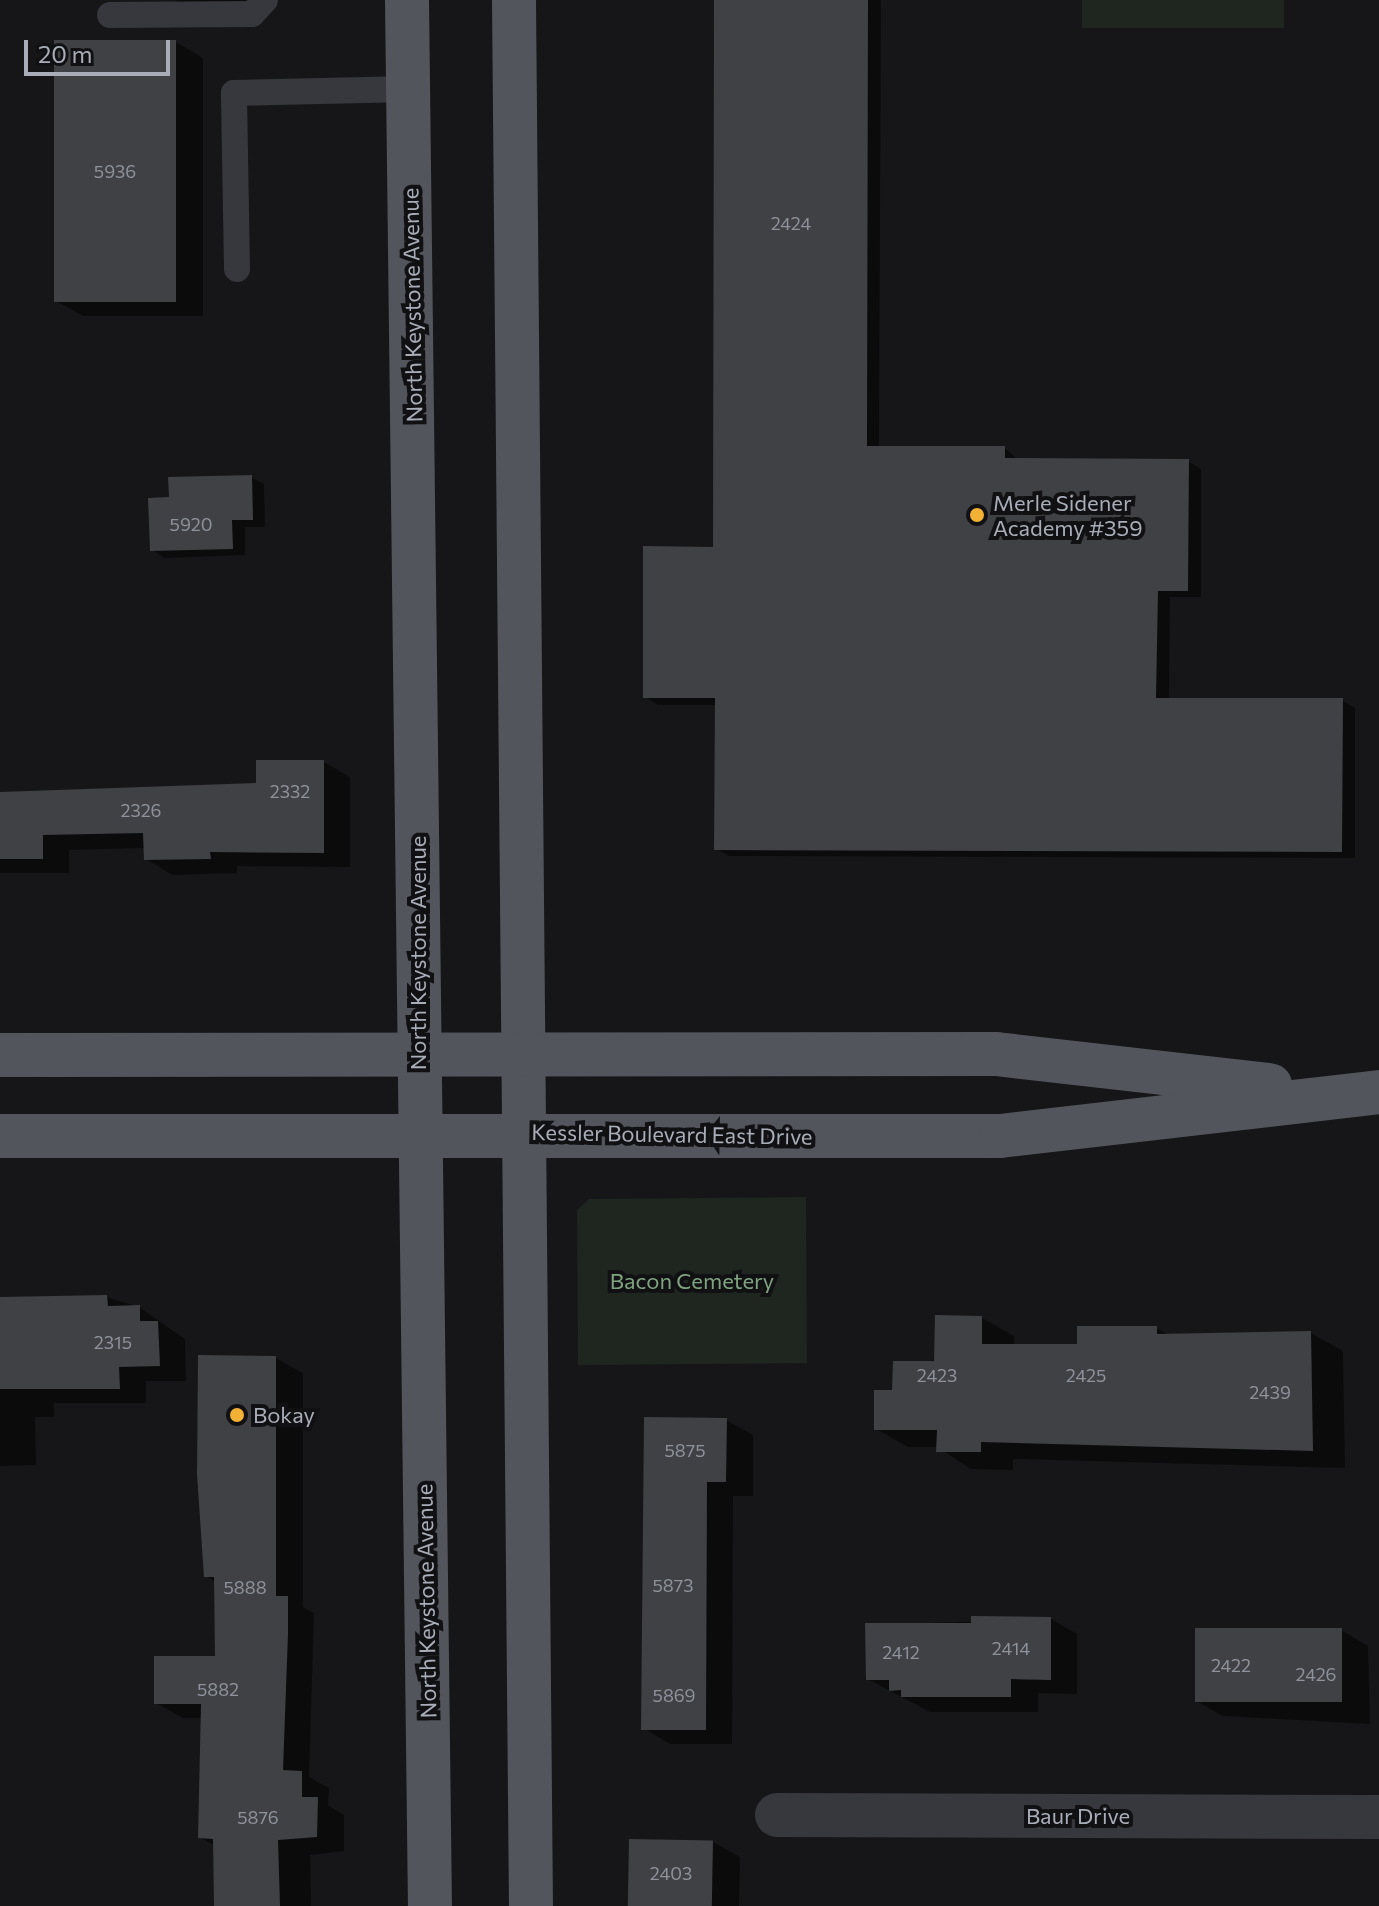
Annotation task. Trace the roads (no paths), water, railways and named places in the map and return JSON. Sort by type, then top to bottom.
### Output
[{"type":"main road","name":"North Keystone Avenue","points":[[407,0],[430,1906]]},
{"type":"main road","points":[[514,0],[531,1906]]},
{"type":"main road","name":"Kessler Boulevard East Drive","points":[[0,1055],[996,1054],[1360,1092]]},
{"type":"main road","name":"Kessler Boulevard East Drive","points":[[0,1136],[523,1133],[1000,1136],[1360,1092]]},
{"type":"street","name":"Baur Drive","points":[[777,1815],[1379,1817]]},
{"type":"lane","points":[[110,15],[252,14],[265,0]]},
{"type":"lane","points":[[237,269],[234,93],[410,89]]},
{"type":"place","name":"Merle Sidener Academy #359","points":[[977,515]]},
{"type":"place","name":"Bokay","points":[[237,1415]]},
{"type":"park label","name":"Bacon Cemetery","points":[[692,1281]]}]
